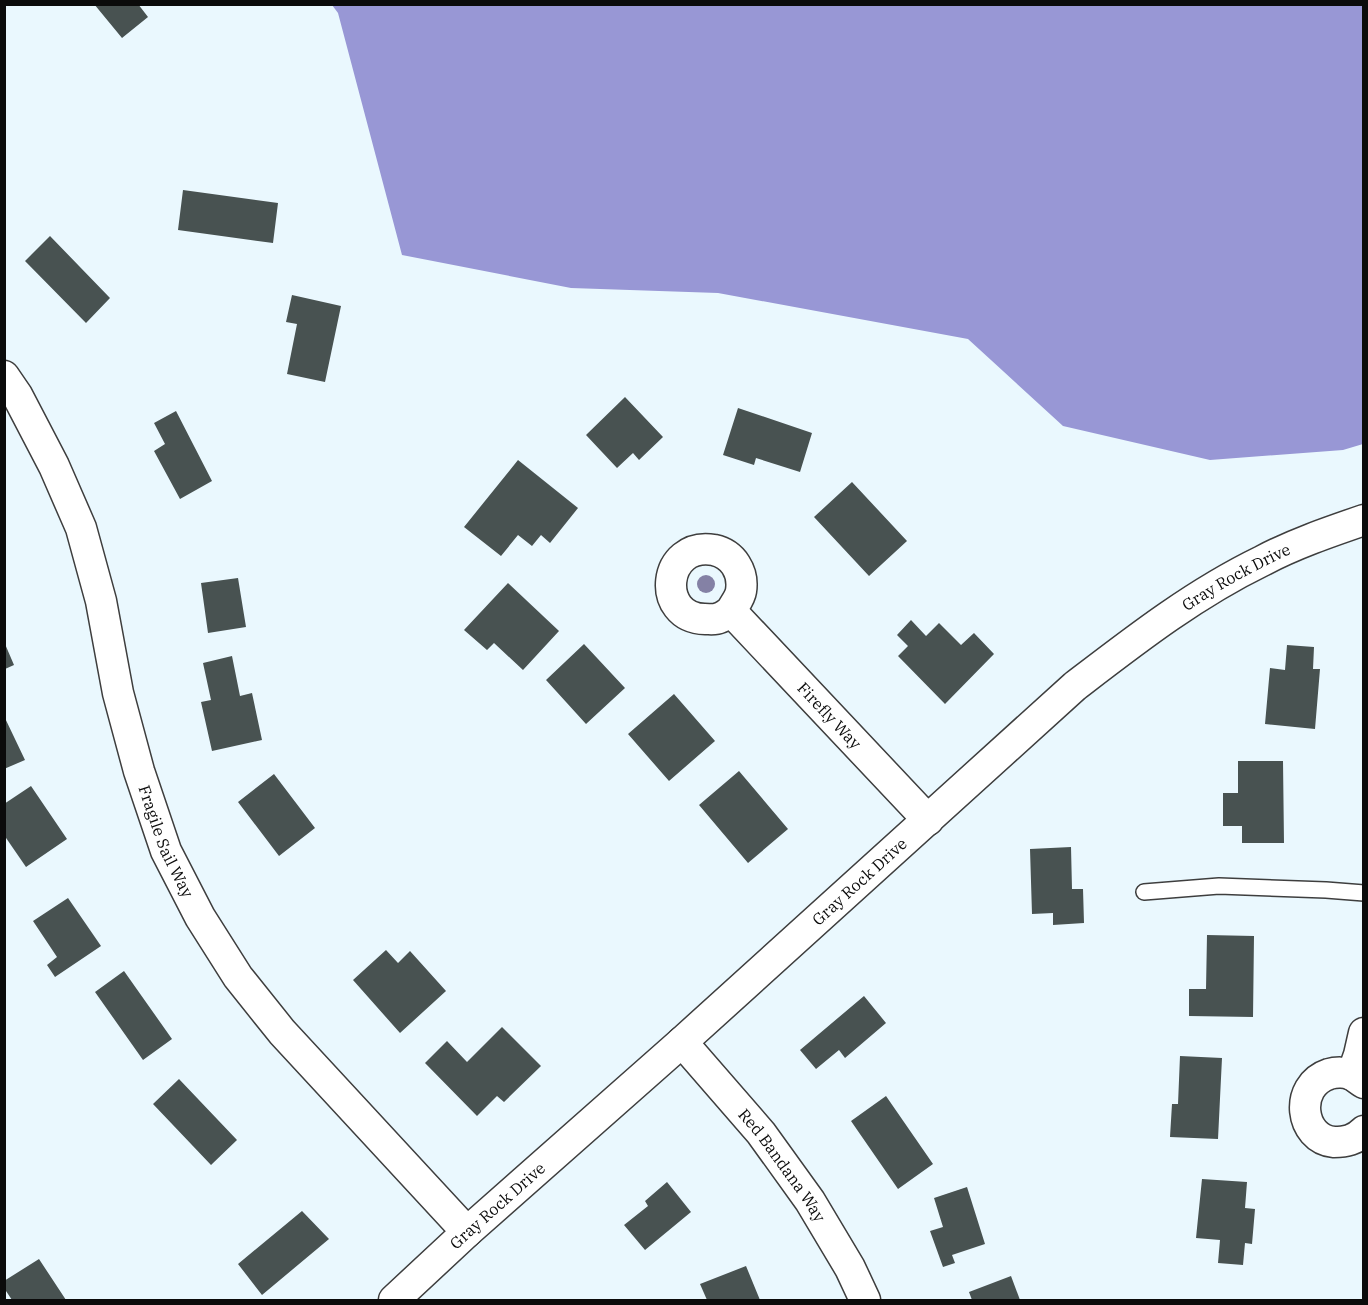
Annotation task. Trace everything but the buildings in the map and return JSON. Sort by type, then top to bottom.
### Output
[{"type":"street","name":"Fragile Sail Way","points":[[4,376],[17,395],[54,466],[81,528],[101,601],[118,693],[139,771],[166,851],[200,917],[238,977],[282,1032],[467,1232]]},
{"type":"street","name":"Gray Rock Drive","points":[[394,1300],[1075,686],[1142,634],[1199,596],[1261,561],[1313,538],[1364,520]]},
{"type":"street","name":"Firefly Way","points":[[731,611],[928,820]]},
{"type":"street","points":[[1364,1033],[1359,1055],[1358,1079],[1335,1072],[1322,1077],[1311,1087],[1305,1100],[1305,1117],[1314,1132],[1328,1141],[1344,1142],[1357,1138],[1364,1131]]},
{"type":"street","name":"Red Bandana Way","points":[[682,1042],[761,1133],[803,1191],[850,1268],[865,1300]]},
{"type":"lane","points":[[1144,892],[1219,886],[1364,893]]},
{"type":"shaded area","points":[[332,5],[1363,5],[1363,444],[1343,450],[1210,460],[1063,426],[968,339],[718,293],[571,288],[402,255],[338,13]]}]
